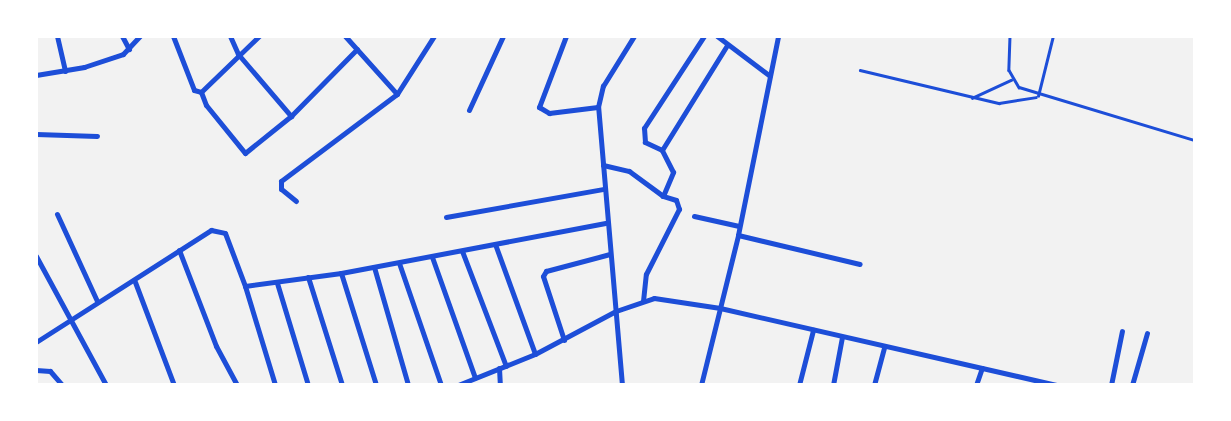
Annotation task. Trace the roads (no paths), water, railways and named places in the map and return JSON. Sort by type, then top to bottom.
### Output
[{"type":"street","points":[[57,36],[65,71]]},
{"type":"street","points":[[122,36],[129,49]]},
{"type":"street","points":[[36,75],[65,71],[129,49],[140,36]]},
{"type":"street","points":[[173,36],[194,90],[201,92],[244,153],[291,116],[357,49]]},
{"type":"street","points":[[230,36],[238,54],[291,116]]},
{"type":"street","points":[[201,92],[238,54],[259,36]]},
{"type":"street","points":[[296,201],[281,189],[281,181],[397,94],[434,36]]},
{"type":"street","points":[[469,110],[503,36]]},
{"type":"street","points":[[566,36],[539,107],[549,113],[598,107]]},
{"type":"street","points":[[622,385],[616,311],[605,223],[598,107],[603,86],[634,36]]},
{"type":"street","points":[[663,196],[673,172],[662,150],[645,142],[644,128],[704,36]]},
{"type":"street","points":[[716,36],[770,76]]},
{"type":"street","points":[[701,385],[738,235],[778,36]]},
{"type":"street","points":[[346,37],[397,94]]},
{"type":"street","points":[[662,150],[727,44]]},
{"type":"street","points":[[36,134],[97,136]]},
{"type":"street","points":[[603,165],[629,171],[663,196],[676,200],[679,209],[646,274],[642,301]]},
{"type":"street","points":[[446,217],[603,188]]},
{"type":"street","points":[[57,214],[97,301]]},
{"type":"street","points":[[694,216],[739,226]]},
{"type":"street","points":[[245,286],[277,283],[399,263],[605,223]]},
{"type":"street","points":[[36,342],[71,321],[97,301],[136,282],[178,250],[211,230],[221,230],[245,286],[275,385]]},
{"type":"street","points":[[738,235],[860,264]]},
{"type":"street","points":[[495,244],[535,354]]},
{"type":"street","points":[[178,250],[216,346],[237,385]]},
{"type":"street","points":[[462,251],[506,366]]},
{"type":"street","points":[[564,340],[543,276],[546,270],[610,254]]},
{"type":"street","points":[[36,256],[106,385]]},
{"type":"street","points":[[432,257],[475,378]]},
{"type":"street","points":[[399,263],[441,385]]},
{"type":"street","points":[[374,267],[408,385]]},
{"type":"street","points":[[341,273],[376,385]]},
{"type":"street","points":[[308,278],[342,385]]},
{"type":"street","points":[[136,282],[174,385]]},
{"type":"street","points":[[277,283],[308,385]]},
{"type":"street","points":[[458,385],[535,354],[616,311],[642,301],[666,299],[720,308],[1056,385]]},
{"type":"street","points":[[799,385],[814,330]]},
{"type":"street","points":[[1111,385],[1122,331]]},
{"type":"street","points":[[1132,385],[1147,332]]},
{"type":"street","points":[[833,385],[842,337]]},
{"type":"street","points":[[874,385],[884,347]]},
{"type":"street","points":[[499,368],[500,385]]},
{"type":"street","points":[[976,385],[982,368]]},
{"type":"street","points":[[36,370],[50,371],[62,385]]},
{"type":"lane","points":[[1010,36],[1011,80]]},
{"type":"lane","points":[[1038,96],[1053,36]]},
{"type":"lane","points":[[860,70],[970,98],[999,103],[1038,96]]},
{"type":"lane","points":[[1011,80],[1038,96],[1195,140]]},
{"type":"lane","points":[[970,98],[1011,80]]}]
